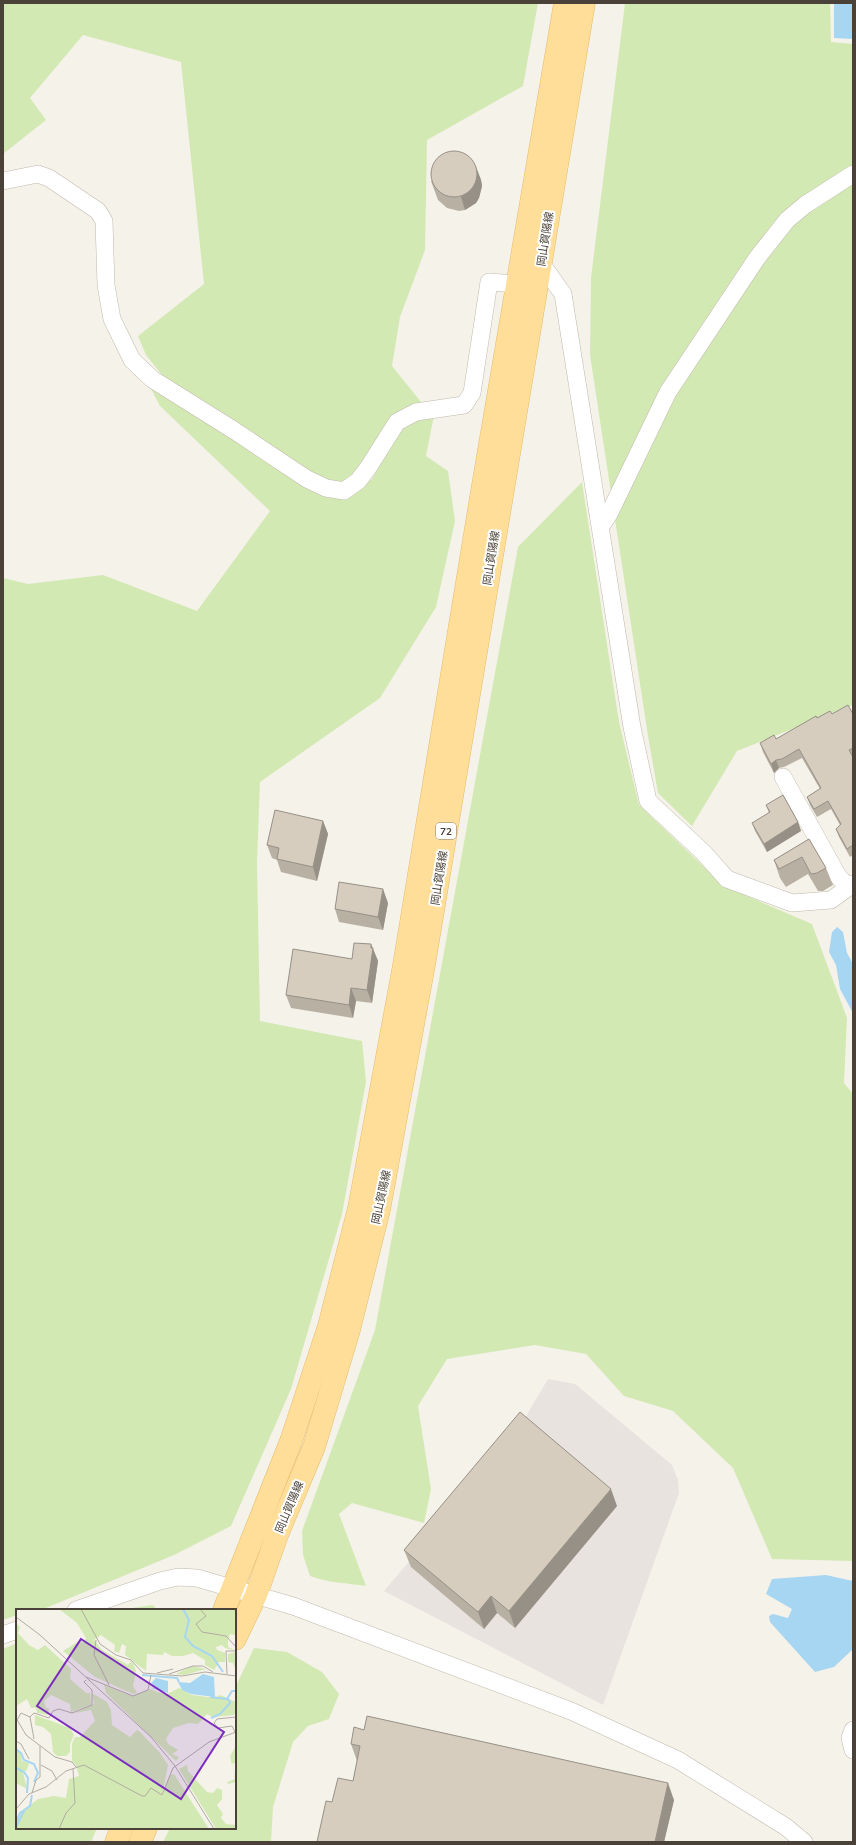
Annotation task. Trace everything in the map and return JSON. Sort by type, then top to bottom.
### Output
[{"type":"main road","name":"岡山賀陽線","points":[[224,1609],[294,1434],[329,1326],[360,1208],[404,965],[565,3]]},
{"type":"main road","name":"岡山賀陽線","points":[[236,1637],[256,1595],[277,1535],[314,1447],[349,1330],[379,1210],[424,965],[584,3]]},
{"type":"main road","points":[[116,1842],[122,1829]]},
{"type":"main road","points":[[140,1842],[146,1829]]},
{"type":"street","points":[[3,181],[38,174],[49,178],[98,212],[104,221],[106,286],[112,319],[132,360],[152,379],[235,431],[307,479],[326,488],[344,491],[358,481],[397,422],[416,412],[464,405],[472,393],[490,282],[517,284]]},
{"type":"street","points":[[601,526],[609,514],[668,392],[757,258],[787,220],[804,205],[853,174]]},
{"type":"street","points":[[541,263],[564,294],[632,727],[648,801],[703,852],[727,879],[792,903],[831,900],[850,885],[838,876],[784,777]]},
{"type":"street","points":[[79,1609],[160,1581],[178,1577],[197,1578],[234,1587],[293,1606],[571,1711],[678,1760],[786,1828],[804,1842]]},
{"type":"street","points":[[3,1635],[16,1630]]},
{"type":"street","points":[[853,1730],[850,1738],[853,1750]]},
{"type":"shaded area","points":[[548,1379],[575,1384],[672,1465],[678,1480],[679,1493],[603,1705],[384,1591],[510,1443]]},
{"type":"green space","points":[[3,3],[538,3],[523,86],[427,140],[425,250],[400,317],[392,366],[421,402],[389,419],[360,470],[345,481],[324,481],[166,380],[146,355],[138,336],[204,284],[181,62],[83,35],[30,98],[46,120],[3,154]]},
{"type":"green space","points":[[625,3],[830,3],[831,42],[853,44],[853,705],[737,751],[692,826],[658,793],[590,355],[591,278]]},
{"type":"green space","points":[[148,383],[320,492],[362,486],[372,479],[402,428],[416,418],[434,415],[426,456],[448,471],[455,521],[436,607],[380,698],[260,782],[257,862],[260,1021],[362,1041],[366,1082],[342,1214],[291,1389],[231,1526],[174,1555],[43,1609],[16,1609],[16,1615],[3,1620],[3,578],[28,584],[103,575],[197,611],[270,511],[160,406]]},
{"type":"green space","points":[[582,482],[619,722],[639,805],[724,886],[812,924],[847,1018],[844,1083],[853,1094],[853,1561],[772,1559],[733,1468],[673,1411],[624,1396],[586,1354],[535,1345],[447,1359],[418,1406],[431,1489],[424,1523],[352,1503],[339,1514],[366,1586],[324,1580],[310,1576],[303,1555],[302,1531],[375,1330],[518,547]]},
{"type":"green space","points":[[153,1605],[156,1609],[125,1609]]},
{"type":"green space","points":[[16,1643],[16,1829],[97,1829],[91,1842],[3,1842],[3,1649]]},
{"type":"green space","points":[[254,1648],[287,1652],[322,1672],[339,1694],[329,1719],[308,1726],[293,1742],[273,1807],[271,1842],[163,1842],[170,1829],[236,1829],[236,1686]]},
{"type":"water","points":[[834,3],[853,3],[853,39],[834,38]]},
{"type":"water","points":[[837,927],[843,932],[847,953],[853,964],[853,1013],[840,989],[836,965],[829,952],[832,932]]},
{"type":"water","points":[[826,1575],[853,1581],[853,1649],[834,1667],[815,1672],[770,1622],[769,1616],[773,1614],[788,1618],[792,1609],[766,1594],[772,1579]]},
{"type":"building","points":[[449,151],[459,151],[471,157],[476,165],[476,183],[471,191],[463,196],[449,197],[441,194],[434,187],[431,179],[431,169],[434,161],[441,154]]},
{"type":"building","points":[[848,705],[853,714],[853,748],[849,750],[853,757],[853,845],[847,849],[836,829],[841,824],[828,801],[814,809],[807,797],[821,788],[799,749],[771,764],[760,743],[774,735],[776,739],[816,716],[817,718],[830,711],[832,714]]},
{"type":"building","points":[[783,795],[798,822],[764,844],[752,823],[770,812],[766,805]]},
{"type":"building","points":[[275,810],[323,821],[313,867],[277,859],[279,848],[267,845]]},
{"type":"building","points":[[809,839],[826,868],[817,873],[811,874],[802,857],[779,869],[774,860]]},
{"type":"building","points":[[339,882],[383,889],[378,917],[335,909]]},
{"type":"building","points":[[354,943],[371,944],[371,948],[373,948],[367,990],[351,988],[349,1005],[286,995],[293,949],[352,959]]},
{"type":"building","points":[[520,1412],[611,1489],[509,1611],[491,1596],[478,1612],[404,1550]]},
{"type":"building","points":[[367,1716],[668,1783],[655,1842],[317,1842],[326,1801],[332,1802],[338,1778],[353,1781],[360,1746],[351,1744],[354,1727],[364,1730]]}]
